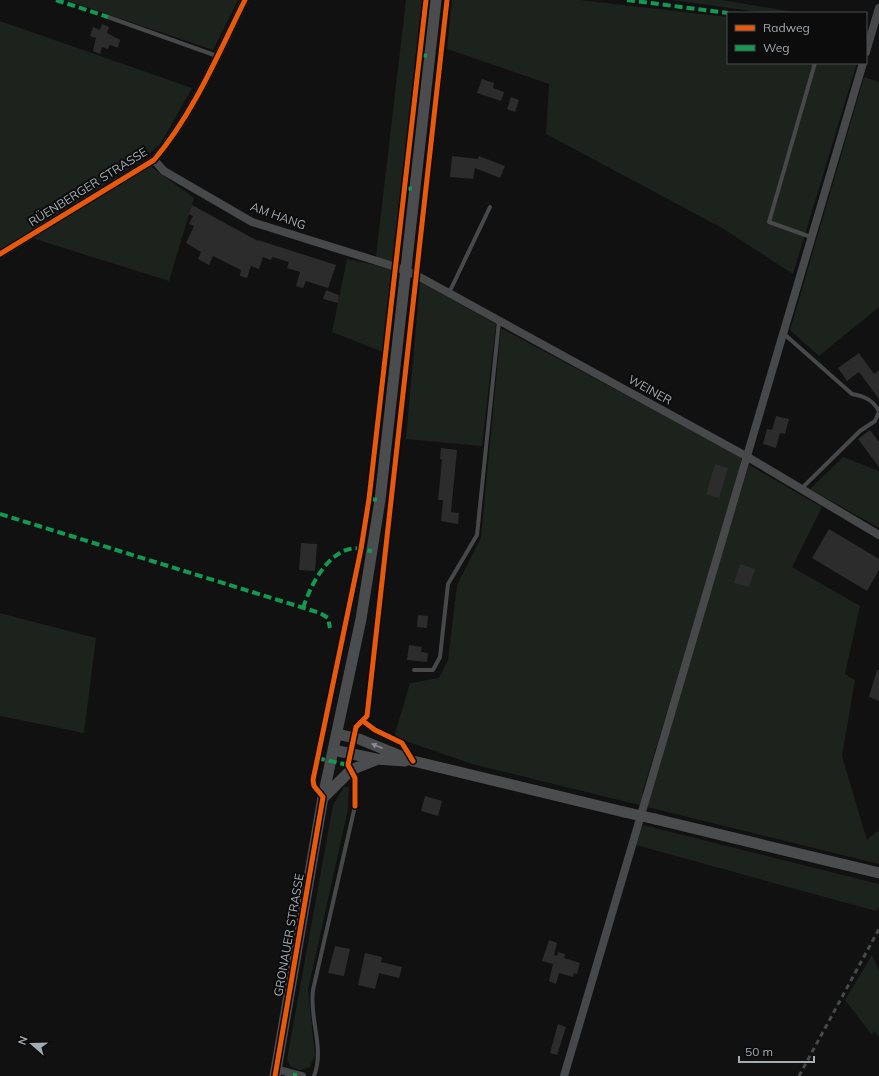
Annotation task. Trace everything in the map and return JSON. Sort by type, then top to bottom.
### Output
[{"type":"main road","name":"GRONAUER STRASSE","points":[[275,1073],[323,797],[361,619],[380,500],[436,0]]},
{"type":"main road","points":[[337,734],[359,739],[413,761],[879,873]]},
{"type":"main road","points":[[333,750],[376,759],[413,761]]},
{"type":"main road","points":[[323,797],[351,770],[376,759]]},
{"type":"street","name":"RÜENBERGER STRASSE","points":[[0,254],[154,160],[169,142],[200,89],[245,0]]},
{"type":"street","points":[[867,49],[879,8]]},
{"type":"street","points":[[564,1076],[862,64]]},
{"type":"street","name":"AM HANG","points":[[154,160],[164,170],[252,222],[406,271]]},
{"type":"street","name":"WEINER","points":[[406,271],[449,293],[499,322],[746,456],[879,535]]},
{"type":"street","points":[[275,1073],[302,1076]]},
{"type":"lane","points":[[108,17],[217,56]]},
{"type":"lane","points":[[811,237],[769,222],[815,64]]},
{"type":"lane","points":[[449,293],[490,207]]},
{"type":"lane","points":[[414,670],[433,670],[440,657],[448,584],[476,535],[499,322]]},
{"type":"lane","points":[[783,332],[852,394],[863,396],[876,405],[879,412],[875,420],[860,431],[801,490]]},
{"type":"lane","points":[[314,1076],[318,1065],[319,1054],[312,999],[313,990],[355,806]]},
{"type":"shaded area","points":[[66,0],[238,0],[213,50]]},
{"type":"shaded area","points":[[406,0],[422,0],[383,352],[332,332],[347,259],[375,265]]},
{"type":"shaded area","points":[[452,0],[580,0],[727,17],[727,64],[857,64],[793,274],[722,228],[546,134],[549,84],[447,49]]},
{"type":"shaded area","points":[[672,0],[722,0],[794,12],[759,12]]},
{"type":"shaded area","points":[[0,21],[192,88],[161,143],[142,161],[0,250]]},
{"type":"shaded area","points":[[864,77],[879,82],[879,307],[819,356],[790,330]]},
{"type":"shaded area","points":[[150,166],[194,198],[169,281],[32,238]]},
{"type":"shaded area","points":[[420,282],[496,324],[482,446],[406,439]]},
{"type":"shaded area","points":[[501,328],[741,457],[741,469],[642,794],[650,795],[692,650],[749,465],[822,507],[792,567],[860,606],[845,674],[855,680],[842,756],[867,840],[877,831],[879,832],[879,864],[472,764],[394,737],[410,683],[439,678],[448,660],[457,585],[481,538]]},
{"type":"shaded area","points":[[843,457],[879,471],[879,528],[810,489]]},
{"type":"shaded area","points":[[0,613],[96,638],[84,733],[0,716]]},
{"type":"shaded area","points":[[344,787],[349,787],[348,809],[308,990],[315,1055],[310,1067],[300,1070],[291,1067],[287,1059],[333,805]]},
{"type":"shaded area","points":[[643,825],[879,884],[879,907],[876,911],[636,845]]},
{"type":"shaded area","points":[[872,955],[879,971],[879,1037],[874,1031],[872,1035],[845,1000]]},
{"type":"building","points":[[102,24],[109,27],[107,33],[120,40],[118,48],[110,45],[108,49],[102,47],[100,54],[93,51],[96,38],[90,36],[93,27],[100,30]]},
{"type":"building","points":[[482,79],[494,83],[493,88],[504,92],[501,101],[477,93]]},
{"type":"building","points":[[511,97],[519,100],[515,112],[507,109]]},
{"type":"building","points":[[452,156],[478,159],[479,156],[505,166],[500,178],[475,168],[473,179],[450,177]]},
{"type":"building","points":[[192,205],[258,241],[336,265],[328,288],[306,281],[303,288],[296,286],[300,272],[287,268],[289,262],[272,257],[271,260],[263,257],[259,269],[251,266],[247,278],[240,276],[241,270],[213,256],[209,265],[198,259],[201,252],[186,243],[194,226],[189,224],[193,216],[189,214]]},
{"type":"building","points":[[326,290],[339,295],[338,303],[323,299]]},
{"type":"building","points":[[859,353],[874,374],[879,370],[879,399],[859,372],[847,381],[838,368]]},
{"type":"building","points":[[776,416],[789,419],[785,434],[780,433],[776,448],[763,444],[767,429],[772,430]]},
{"type":"building","points":[[870,430],[879,442],[879,467],[858,439]]},
{"type":"building","points":[[441,448],[457,450],[451,512],[459,513],[458,524],[441,521],[443,500],[438,500],[442,460],[440,459]]},
{"type":"building","points":[[715,464],[728,468],[719,498],[706,494]]},
{"type":"building","points":[[829,529],[879,559],[879,570],[867,591],[812,558]]},
{"type":"building","points":[[301,543],[317,544],[315,571],[299,570]]},
{"type":"building","points":[[740,564],[755,569],[749,587],[734,583]]},
{"type":"building","points":[[418,615],[428,616],[427,628],[417,627]]},
{"type":"building","points":[[409,645],[422,647],[421,652],[428,653],[427,662],[407,660]]},
{"type":"building","points":[[877,670],[879,670],[879,701],[869,697]]},
{"type":"building","points":[[425,796],[442,801],[438,816],[421,811]]},
{"type":"building","points":[[549,940],[557,943],[554,955],[557,956],[558,952],[565,954],[564,958],[580,963],[577,974],[574,973],[573,977],[559,973],[556,984],[549,981],[553,964],[542,961]]},
{"type":"building","points":[[335,946],[350,949],[344,976],[328,973]]},
{"type":"building","points":[[365,953],[382,957],[381,962],[402,967],[399,978],[379,973],[375,989],[358,985]]},
{"type":"building","points":[[558,1024],[566,1027],[557,1055],[550,1053]]},
{"type":"railway","points":[[799,1076],[879,929]]},
{"type":"marked path","points":[[56,0],[108,17]]},
{"type":"marked path","points":[[627,0],[727,13]]},
{"type":"marked path","points":[[419,55],[430,56]]},
{"type":"marked path","points":[[404,188],[415,189]]},
{"type":"marked path","points":[[369,499],[380,500]]},
{"type":"marked path","points":[[0,514],[320,613],[328,618],[330,628]]},
{"type":"marked path","points":[[303,608],[320,572],[334,557],[341,552],[353,548],[372,551]]},
{"type":"marked path","points":[[317,758],[348,765]]},
{"type":"cycle path","points":[[0,254],[154,160],[168,142],[193,103],[245,0]]},
{"type":"cycle path","points":[[275,1076],[323,797],[314,786],[313,780],[361,549],[369,499],[426,0]]},
{"type":"cycle path","points":[[355,806],[355,778],[348,765],[356,727],[367,716],[447,0]]},
{"type":"cycle path","points":[[363,721],[375,730],[402,743],[413,761]]}]
